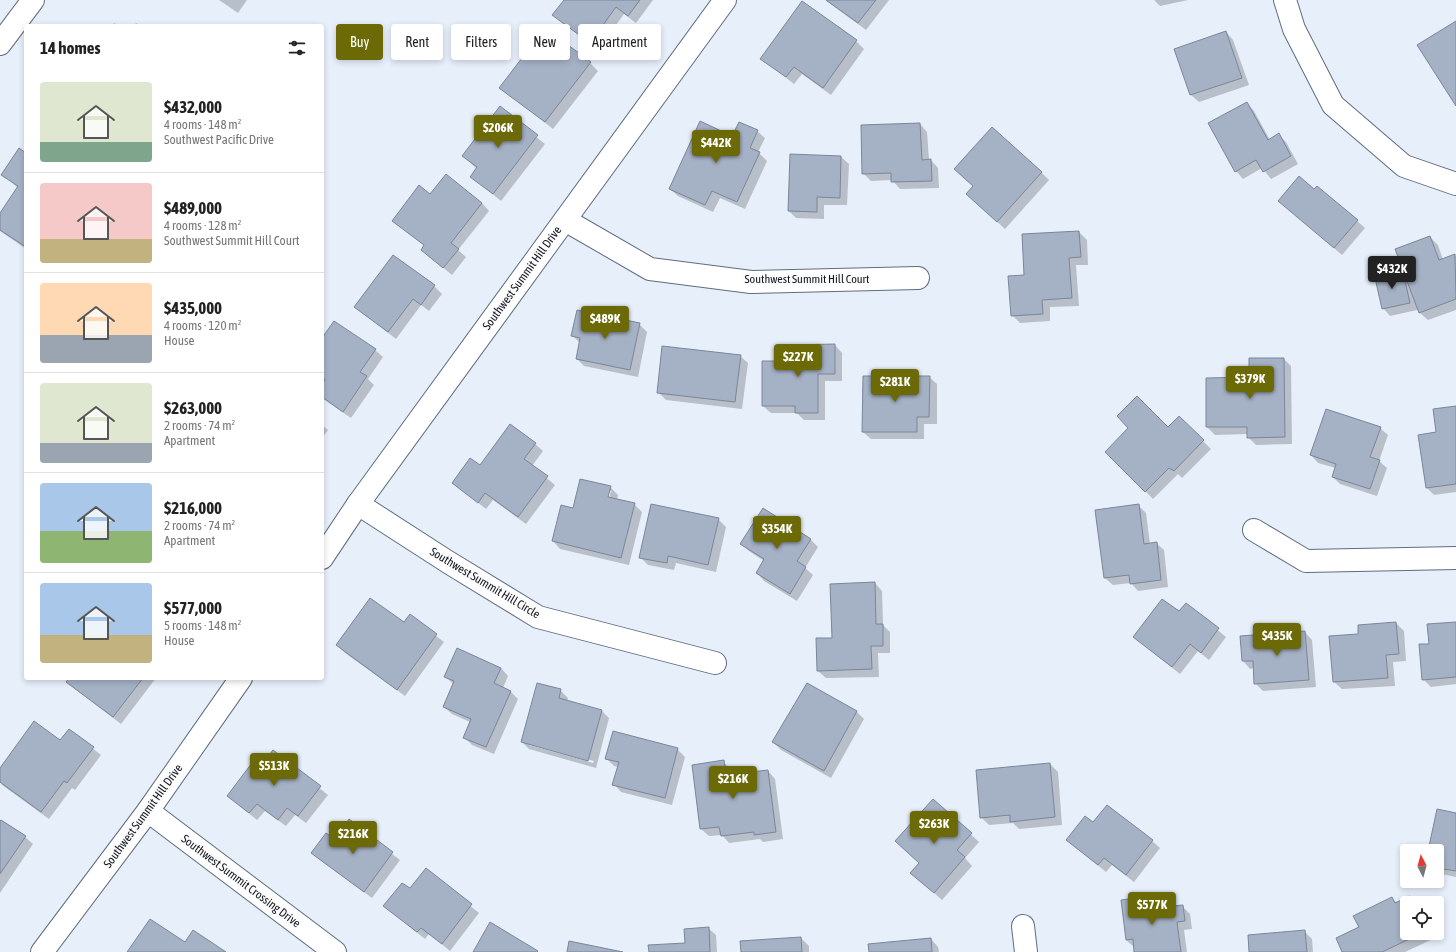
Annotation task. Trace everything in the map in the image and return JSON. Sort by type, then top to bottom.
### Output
[{"type":"street","points":[[0,44],[33,0]]},
{"type":"street","name":"Southwest Summit Hill Drive","points":[[324,555],[358,504],[725,0]]},
{"type":"street","points":[[1284,0],[1294,29],[1333,105],[1404,166],[1456,184]]},
{"type":"street","name":"Southwest Summit Hill Court","points":[[565,220],[650,268],[752,282],[918,278]]},
{"type":"street","name":"Southwest Summit Hill Circle","points":[[358,504],[448,562],[538,616],[715,663]]},
{"type":"street","points":[[1254,530],[1306,561],[1456,558]]},
{"type":"street","name":"Southwest Summit Hill Drive","points":[[42,952],[148,811],[240,680]]},
{"type":"street","name":"Southwest Summit Crossing Drive","points":[[148,811],[334,952]]},
{"type":"street","points":[[1023,926],[1026,952]]},
{"type":"building","points":[[564,0],[640,0],[628,16],[616,7],[604,24],[578,24],[578,34],[570,28],[570,24],[564,24],[552,15]]},
{"type":"building","points":[[826,0],[876,0],[858,23]]},
{"type":"building","points":[[802,1],[857,40],[823,88],[794,67],[786,77],[760,59]]},
{"type":"building","points":[[1456,21],[1456,106],[1417,45]]},
{"type":"building","points":[[1226,31],[1242,78],[1190,95],[1174,49]]},
{"type":"building","points":[[570,46],[578,52],[578,60],[588,60],[591,62],[545,122],[499,88],[520,60],[570,60]]},
{"type":"building","points":[[1247,102],[1268,140],[1279,133],[1291,156],[1263,172],[1256,160],[1235,172],[1208,123]]},
{"type":"building","points":[[500,106],[538,135],[493,194],[470,177],[477,167],[462,156]]},
{"type":"building","points":[[700,121],[732,136],[739,122],[758,130],[750,148],[760,152],[737,202],[712,191],[705,205],[669,189]]},
{"type":"building","points":[[920,123],[922,160],[931,159],[932,181],[891,182],[891,173],[862,174],[861,125]]},
{"type":"building","points":[[992,127],[1042,172],[997,222],[966,194],[973,186],[954,169]]},
{"type":"building","points":[[19,148],[24,152],[24,246],[0,230],[0,213],[18,186],[1,175]]},
{"type":"building","points":[[790,154],[841,156],[840,198],[817,197],[817,212],[788,211]]},
{"type":"building","points":[[446,174],[482,203],[451,243],[459,249],[443,268],[421,250],[424,245],[392,221],[419,185],[430,194]]},
{"type":"building","points":[[1299,176],[1314,189],[1317,186],[1358,220],[1334,248],[1278,201]]},
{"type":"building","points":[[1079,231],[1081,257],[1069,258],[1072,298],[1042,300],[1043,314],[1011,316],[1008,276],[1024,275],[1022,234]]},
{"type":"building","points":[[1430,236],[1439,260],[1455,254],[1456,299],[1419,313],[1395,249]]},
{"type":"building","points":[[393,255],[435,285],[421,305],[413,299],[388,332],[354,307]]},
{"type":"building","points":[[1403,272],[1410,303],[1382,309],[1375,278]]},
{"type":"building","points":[[577,310],[640,323],[630,370],[576,359],[580,338],[571,336]]},
{"type":"building","points":[[334,321],[376,349],[360,372],[367,376],[343,412],[324,398],[324,335]]},
{"type":"building","points":[[835,344],[835,374],[818,374],[818,413],[795,413],[795,406],[762,406],[762,361],[793,361],[793,345]]},
{"type":"building","points":[[662,346],[741,355],[735,402],[657,393]]},
{"type":"building","points":[[1249,358],[1284,358],[1285,437],[1247,438],[1247,427],[1206,427],[1206,378],[1249,377]]},
{"type":"building","points":[[863,376],[930,376],[929,417],[917,417],[917,432],[862,432]]},
{"type":"building","points":[[1137,396],[1168,427],[1179,416],[1204,440],[1174,471],[1169,468],[1145,492],[1105,452],[1128,428],[1117,416]]},
{"type":"building","points":[[1456,406],[1456,484],[1426,488],[1418,435],[1436,432],[1433,409]]},
{"type":"building","points":[[1326,409],[1381,427],[1370,457],[1380,460],[1370,489],[1332,477],[1336,464],[1310,455]]},
{"type":"building","points":[[510,424],[536,443],[524,459],[548,476],[518,517],[485,493],[478,503],[452,483],[470,458],[480,465]]},
{"type":"building","points":[[580,479],[611,486],[608,497],[635,503],[621,558],[552,541],[561,505],[573,508]]},
{"type":"building","points":[[651,504],[719,518],[708,565],[668,556],[667,563],[639,558]]},
{"type":"building","points":[[1139,504],[1144,544],[1157,542],[1161,580],[1130,584],[1129,575],[1104,578],[1095,510]]},
{"type":"building","points":[[763,508],[811,539],[797,561],[806,567],[790,594],[756,573],[764,559],[740,544]]},
{"type":"building","points":[[875,582],[876,624],[883,624],[883,646],[871,646],[872,669],[817,671],[816,638],[832,638],[830,584]]},
{"type":"building","points":[[370,598],[404,622],[410,614],[437,634],[397,690],[336,645]]},
{"type":"building","points":[[1162,599],[1179,611],[1186,603],[1219,628],[1201,653],[1190,644],[1172,667],[1133,637]]},
{"type":"building","points":[[1396,622],[1399,654],[1386,655],[1388,678],[1333,682],[1329,636],[1358,634],[1358,625]]},
{"type":"building","points":[[1456,622],[1456,677],[1422,680],[1419,644],[1429,644],[1427,624]]},
{"type":"building","points":[[1305,631],[1309,680],[1254,684],[1253,661],[1242,661],[1240,636]]},
{"type":"building","points":[[457,648],[501,668],[494,683],[511,691],[486,747],[463,738],[471,719],[443,707],[454,681],[444,677]]},
{"type":"building","points":[[68,680],[141,680],[113,717],[66,682]]},
{"type":"building","points":[[537,683],[561,689],[559,698],[602,710],[588,761],[521,742]]},
{"type":"building","points":[[807,683],[857,711],[824,771],[772,742]]},
{"type":"building","points":[[34,721],[60,740],[69,729],[94,747],[67,783],[64,781],[41,812],[0,782],[0,768]]},
{"type":"building","points":[[613,731],[678,748],[665,798],[612,785],[619,762],[605,759]]},
{"type":"building","points":[[273,750],[321,786],[298,816],[287,808],[278,820],[257,804],[249,813],[227,796],[255,759],[262,764]]},
{"type":"building","points":[[724,760],[726,775],[768,770],[776,832],[754,835],[754,832],[721,836],[719,827],[700,829],[692,765]]},
{"type":"building","points":[[1050,763],[1055,817],[1010,822],[1010,815],[980,818],[976,770]]},
{"type":"building","points":[[933,799],[972,833],[957,850],[965,857],[934,893],[910,873],[919,863],[895,841]]},
{"type":"building","points":[[1107,805],[1153,840],[1126,875],[1104,858],[1098,865],[1066,840],[1085,816],[1093,822]]},
{"type":"building","points":[[1437,809],[1456,813],[1456,871],[1444,869],[1444,844],[1430,844]]},
{"type":"building","points":[[349,819],[393,852],[364,892],[311,853],[326,833],[335,839]]},
{"type":"building","points":[[1,820],[26,836],[0,874],[0,821]]},
{"type":"building","points":[[426,868],[472,904],[442,944],[421,928],[417,932],[383,906],[402,883],[410,888]]},
{"type":"building","points":[[1151,896],[1152,908],[1183,905],[1185,921],[1177,922],[1181,952],[1134,952],[1133,939],[1126,940],[1121,900]]},
{"type":"building","points":[[1392,897],[1395,903],[1400,901],[1400,940],[1407,940],[1382,952],[1342,952],[1336,938],[1359,927],[1353,916]]},
{"type":"building","points":[[150,919],[185,942],[193,930],[226,952],[127,952]]},
{"type":"building","points":[[490,922],[538,951],[473,952]]},
{"type":"building","points":[[709,927],[710,952],[649,952],[648,945],[685,943],[684,929]]},
{"type":"building","points":[[1305,930],[1307,952],[1249,952],[1248,935]]},
{"type":"building","points":[[801,937],[802,952],[741,952],[740,941]]},
{"type":"building","points":[[931,938],[932,952],[869,952],[868,944]]},
{"type":"building","points":[[569,941],[623,952],[567,952]]}]
